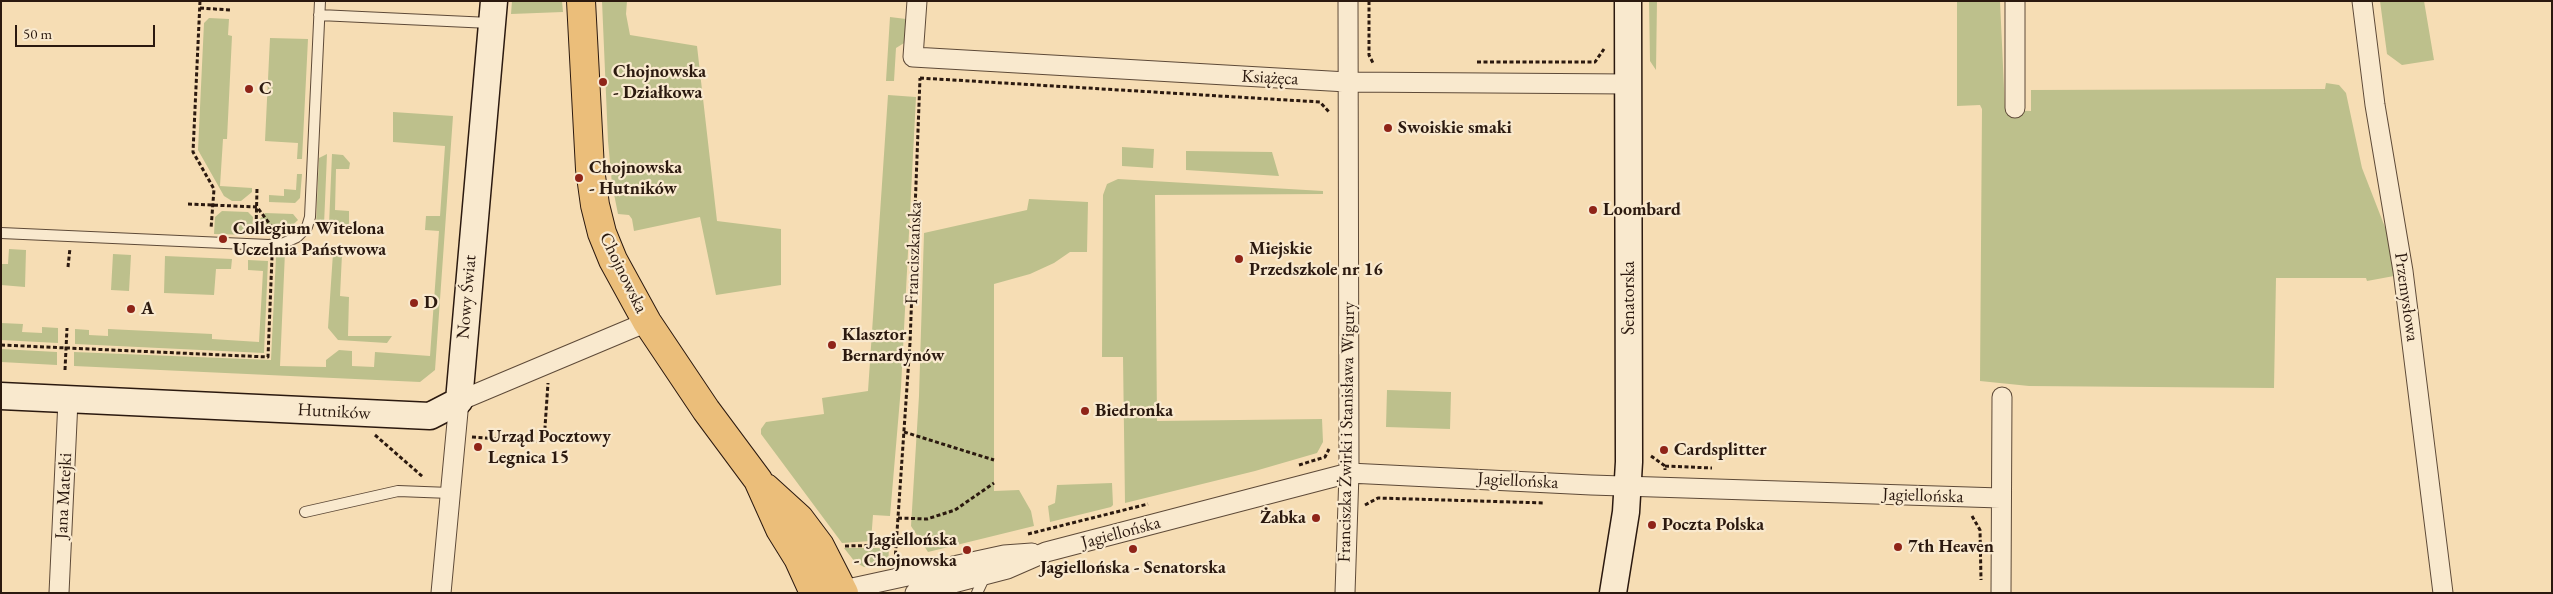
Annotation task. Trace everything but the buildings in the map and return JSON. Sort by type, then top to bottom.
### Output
[{"type":"main road","name":"Chojnowska","points":[[582,1],[590,170],[595,205],[602,233],[613,260],[648,322],[706,410],[758,480],[799,518],[820,546],[842,592]]},
{"type":"main road","name":"Chojnowska","points":[[758,480],[780,529],[798,558],[814,593]]},
{"type":"street","points":[[917,1],[918,57]]},
{"type":"street","name":"Franciszka Żwirki i Stanisława Wigury","points":[[1345,593],[1349,473],[1348,1]]},
{"type":"street","name":"Senatorska","points":[[1613,593],[1624,526],[1628,486],[1628,1]]},
{"type":"street","points":[[2015,1],[2015,108]]},
{"type":"street","name":"Przemysłowa","points":[[2362,1],[2375,105],[2403,271],[2443,593]]},
{"type":"street","name":"Nowy Świat","points":[[442,593],[493,12]]},
{"type":"street","name":"Książęca","points":[[918,57],[1347,82],[1628,84]]},
{"type":"street","name":"Hutników","points":[[1,396],[430,416],[459,401],[648,322]]},
{"type":"street","points":[[2001,593],[2002,397]]},
{"type":"street","name":"Jana Matejki","points":[[59,593],[68,400]]},
{"type":"street","name":"Jagiellońska","points":[[915,593],[958,588],[986,574],[1007,569],[1046,552],[1349,473],[1628,486],[2000,498]]},
{"type":"street","name":"Jagiellońska","points":[[842,592],[1004,554],[1046,552]]},
{"type":"lane","points":[[1,233],[274,245],[294,239],[305,230],[310,221],[320,1]]},
{"type":"lane","points":[[319,16],[493,12]]},
{"type":"lane","points":[[305,512],[398,491],[450,493]]},
{"type":"lane","points":[[977,593],[986,574]]},
{"type":"path","points":[[200,1],[193,152],[214,189],[210,242]]},
{"type":"path","points":[[1369,1],[1369,55],[1373,63],[1382,63]]},
{"type":"path","points":[[200,8],[230,10]]},
{"type":"path","points":[[1469,62],[1595,62],[1604,52],[1604,44]]},
{"type":"path","name":"Franciszkańska","points":[[894,569],[910,343],[920,78],[918,57]]},
{"type":"path","points":[[920,78],[1320,102],[1330,112],[1330,121]]},
{"type":"path","points":[[256,244],[257,188]]},
{"type":"path","points":[[188,204],[256,207],[277,234]]},
{"type":"path","points":[[68,267],[70,248]]},
{"type":"path","points":[[1,345],[268,357],[272,257]]},
{"type":"path","points":[[66,370],[67,328]]},
{"type":"path","points":[[472,437],[544,442],[548,380]]},
{"type":"path","points":[[368,428],[426,480]]},
{"type":"path","points":[[904,432],[994,460]]},
{"type":"path","points":[[1295,466],[1325,457],[1330,448]]},
{"type":"path","points":[[898,518],[927,519],[956,510],[994,483]]},
{"type":"path","points":[[1361,507],[1378,498],[1554,503]]},
{"type":"path","points":[[1023,535],[1151,504]]},
{"type":"path","points":[[1962,513],[1972,516],[1980,530],[1980,581]]},
{"type":"path","points":[[837,546],[883,543],[896,545]]},
{"type":"green space","points":[[512,1],[562,1],[563,12],[511,14]]},
{"type":"green space","points":[[602,1],[627,1],[626,14],[630,35],[697,46],[717,221],[781,229],[781,285],[716,295],[700,217],[634,231],[632,219],[629,215],[618,214],[612,184],[608,141]]},
{"type":"green space","points":[[1649,1],[1657,1],[1656,70],[1650,61]]},
{"type":"green space","points":[[1957,1],[2000,1],[2005,110],[2031,111],[2031,90],[2325,89],[2326,83],[2339,85],[2346,93],[2362,168],[2388,235],[2394,276],[2367,281],[2366,278],[2276,278],[2274,388],[2029,386],[1980,381],[1982,109],[1980,105],[1957,106]]},
{"type":"green space","points":[[2380,1],[2424,1],[2434,60],[2402,65],[2387,54]]},
{"type":"green space","points":[[890,17],[906,19],[910,23],[909,40],[896,48],[894,81],[886,81]]},
{"type":"green space","points":[[209,18],[229,19],[228,35],[232,36],[227,139],[223,139],[220,186],[252,188],[252,192],[241,201],[232,201],[224,196],[198,150],[204,23]]},
{"type":"green space","points":[[270,38],[308,39],[302,159],[297,159],[298,143],[265,141]]},
{"type":"green space","points":[[888,95],[916,97],[901,387],[890,516],[873,515],[871,541],[842,543],[761,434],[761,429],[766,422],[824,414],[822,398],[868,391]]},
{"type":"green space","points":[[393,112],[453,116],[435,370],[420,382],[74,366],[74,352],[271,360],[276,256],[279,253],[285,252],[280,366],[326,367],[326,360],[339,350],[352,351],[352,366],[374,367],[375,352],[430,356],[439,231],[425,230],[426,216],[440,216],[445,146],[393,142]]},
{"type":"green space","points":[[1122,147],[1154,149],[1153,168],[1122,166]]},
{"type":"green space","points":[[1186,151],[1272,152],[1279,176],[1186,170]]},
{"type":"green space","points":[[327,154],[324,225],[316,225],[319,158]]},
{"type":"green space","points":[[332,154],[343,155],[350,163],[349,169],[336,169],[335,210],[349,211],[349,226],[329,225]]},
{"type":"green space","points":[[297,174],[302,174],[300,198],[295,203],[269,202],[269,195],[284,196],[284,189],[296,190]]},
{"type":"green space","points":[[1118,179],[1323,191],[1323,194],[1155,195],[1157,421],[1322,419],[1323,442],[1317,453],[1255,471],[1125,503],[1123,357],[1102,357],[1103,195],[1107,184]]},
{"type":"green space","points":[[1029,199],[1088,202],[1087,252],[1070,252],[1054,263],[1030,274],[994,284],[994,491],[1019,490],[1031,511],[1034,526],[928,552],[911,526],[919,396],[924,233],[1027,210]]},
{"type":"green space","points":[[222,211],[248,212],[253,217],[252,235],[214,234],[215,217]]},
{"type":"green space","points":[[265,213],[293,214],[298,220],[284,233],[284,236],[260,235],[260,219]]},
{"type":"green space","points":[[9,249],[26,250],[25,287],[1,285],[1,264],[8,264]]},
{"type":"green space","points":[[333,253],[342,254],[340,296],[349,297],[348,336],[392,336],[387,343],[338,340],[328,328]]},
{"type":"green space","points":[[113,254],[131,255],[129,291],[111,290]]},
{"type":"green space","points":[[165,256],[232,259],[231,269],[216,269],[214,295],[164,293]]},
{"type":"green space","points":[[248,260],[268,261],[264,353],[75,344],[75,329],[89,330],[89,335],[108,336],[108,329],[212,334],[212,339],[259,342],[263,271],[248,270]]},
{"type":"green space","points":[[1,323],[23,324],[22,332],[42,333],[42,327],[58,328],[58,343],[1,340]]},
{"type":"green space","points":[[1,349],[57,352],[57,365],[1,362]]},
{"type":"green space","points":[[1387,390],[1451,392],[1450,429],[1386,427]]},
{"type":"green space","points":[[1112,483],[1113,505],[1111,507],[1050,522],[1048,506],[1055,503],[1057,485]]},
{"type":"green space","points":[[844,548],[889,548],[888,564],[864,567],[855,562]]},
{"type":"place","name":"Chojnowska - Działkowa","points":[[603,82]]},
{"type":"place","name":"C","points":[[249,89]]},
{"type":"place","name":"Swoiskie smaki","points":[[1388,128]]},
{"type":"place","name":"Chojnowska - Hutników","points":[[579,178]]},
{"type":"place","name":"Loombard","points":[[1593,210]]},
{"type":"place","name":"Collegium Witelona Uczelnia Państwowa","points":[[223,239]]},
{"type":"place","name":"Miejskie Przedszkole nr 16","points":[[1239,259]]},
{"type":"place","name":"D","points":[[414,303]]},
{"type":"place","name":"A","points":[[131,309]]},
{"type":"place","name":"Klasztor Bernardynów","points":[[832,345]]},
{"type":"place","name":"Biedronka","points":[[1085,411]]},
{"type":"place","name":"Urząd Pocztowy Legnica 15","points":[[478,447]]},
{"type":"place","name":"Cardsplitter","points":[[1664,450]]},
{"type":"place","name":"Żabka","points":[[1316,518]]},
{"type":"place","name":"Poczta Polska","points":[[1652,525]]},
{"type":"place","name":"7th Heaven","points":[[1898,547]]},
{"type":"place","name":"Jagiellońska - Senatorska","points":[[1133,549]]},
{"type":"place","name":"Jagiellońska - Chojnowska","points":[[967,550]]}]
